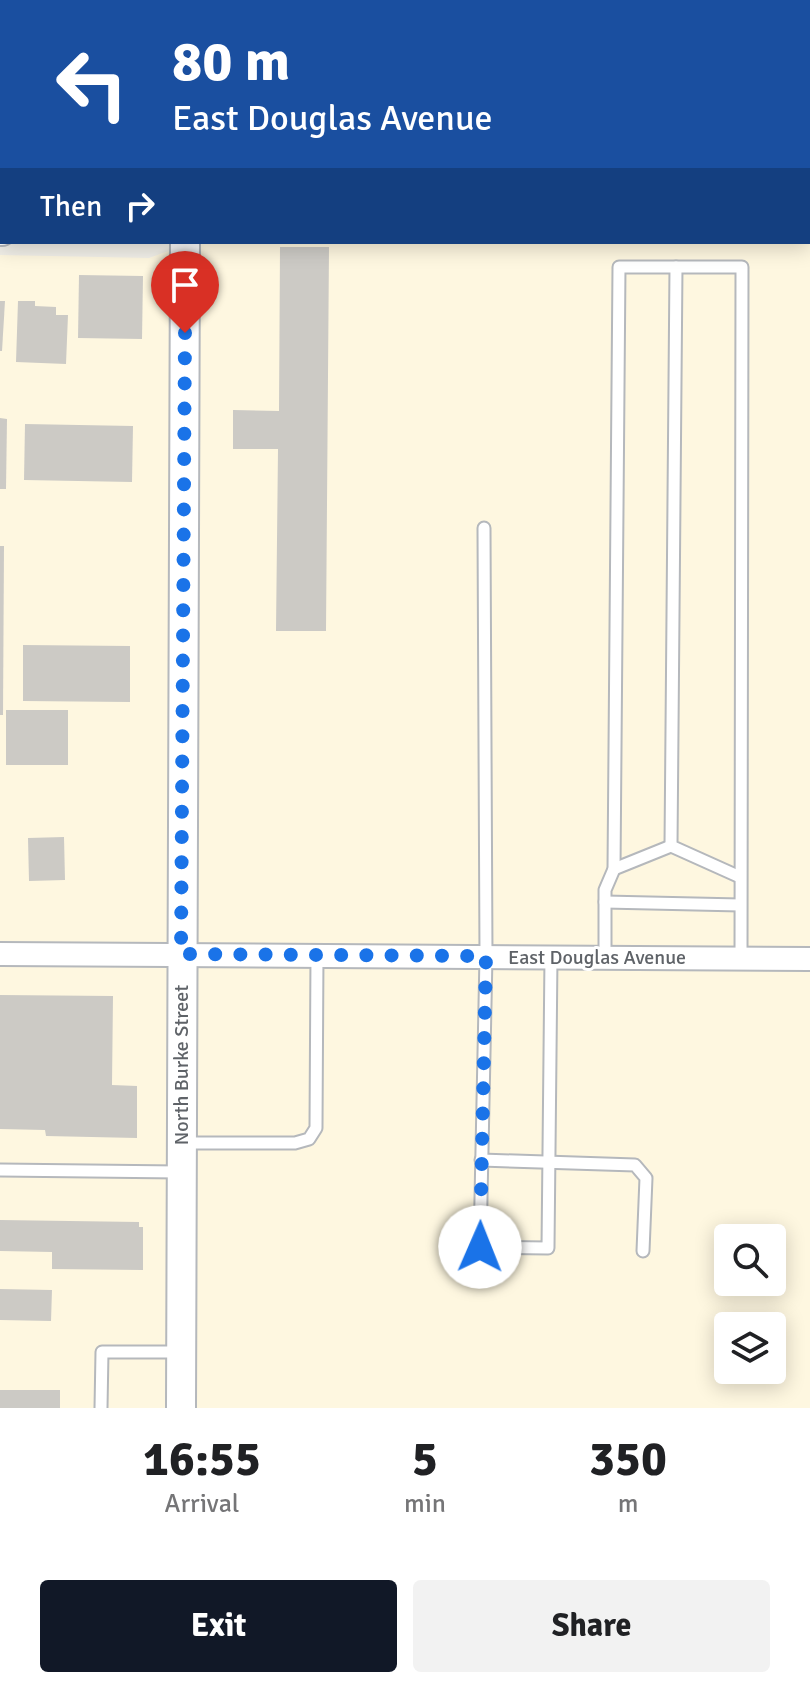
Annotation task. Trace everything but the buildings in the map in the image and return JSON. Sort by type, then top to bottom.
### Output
[{"type":"street","name":"North Burke Street","points":[[181,1408],[185,244]]},
{"type":"street","name":"East Douglas Avenue","points":[[0,954],[810,959]]},
{"type":"lane","points":[[605,958],[605,890],[614,869],[619,267],[742,267],[741,958]]},
{"type":"lane","points":[[671,846],[676,267]]},
{"type":"lane","points":[[484,528],[486,956],[480,1247],[548,1248],[551,957]]},
{"type":"lane","points":[[614,869],[671,846],[740,877]]},
{"type":"lane","points":[[605,902],[740,905]]},
{"type":"lane","points":[[182,1143],[295,1143],[309,1139],[316,1128],[317,955]]},
{"type":"lane","points":[[481,1160],[635,1165],[646,1178],[643,1251]]},
{"type":"lane","points":[[0,1170],[182,1172]]},
{"type":"lane","points":[[101,1408],[102,1352],[181,1352]]},
{"type":"shaded area","points":[[188,244],[810,244],[810,1408],[0,1408],[0,255],[149,258]]},
{"type":"route","points":[[185,333],[181,954],[486,956],[480,1247]]}]
